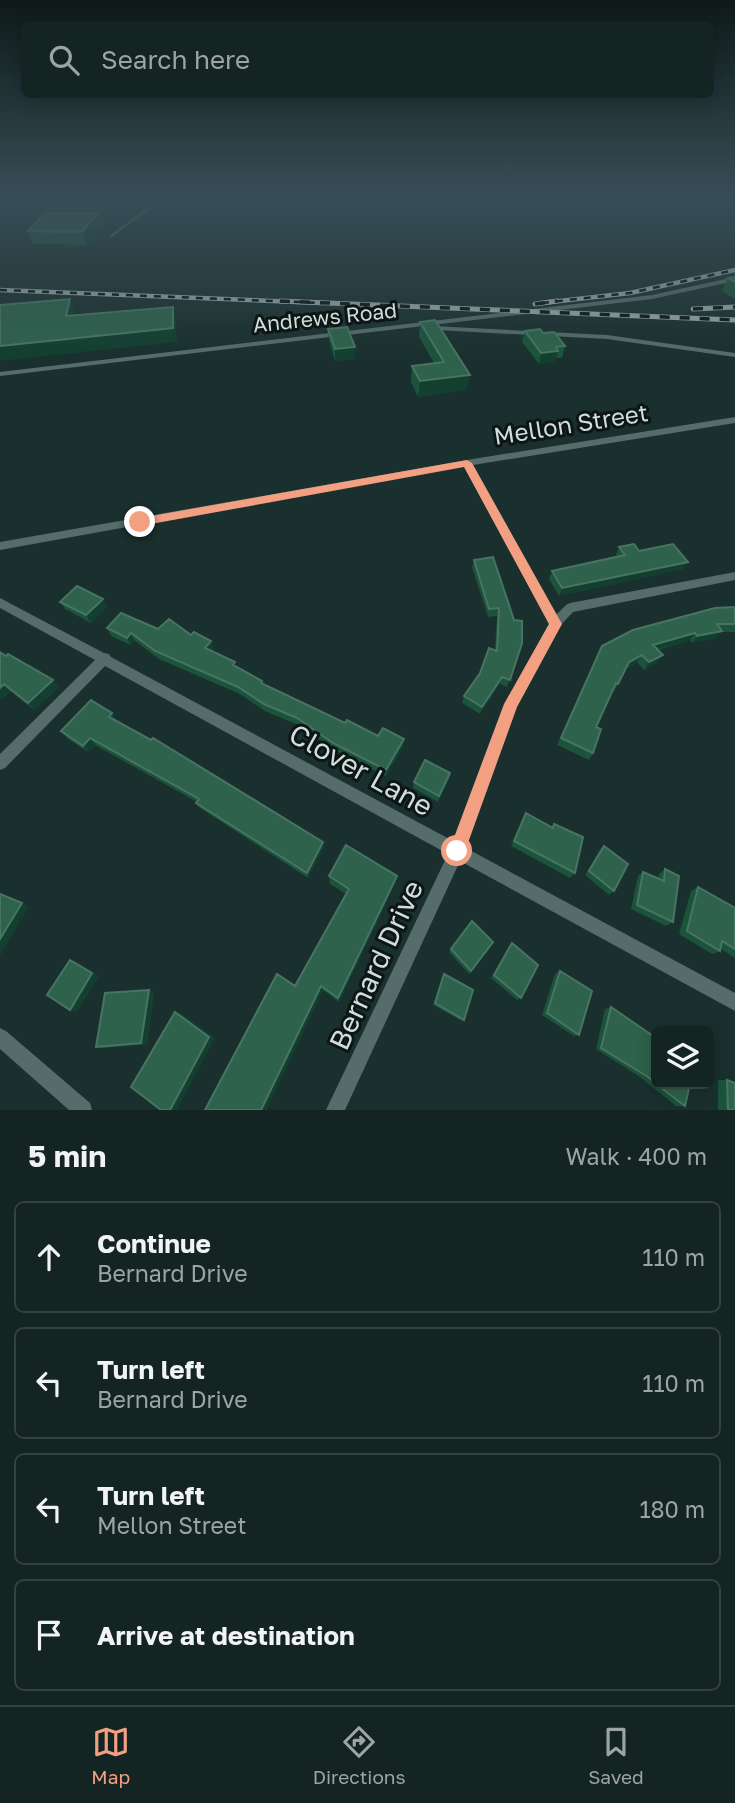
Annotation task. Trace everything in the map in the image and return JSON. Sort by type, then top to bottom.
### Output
[{"type":"street","name":"Andrews Road","points":[[0,374],[206,347],[405,327],[652,297],[735,279]]},
{"type":"street","points":[[405,327],[607,337],[735,355]]},
{"type":"street","name":"Mellon Street","points":[[0,546],[467,463],[735,420]]},
{"type":"street","points":[[467,463],[555,624],[570,608],[735,576]]},
{"type":"street","name":"Clover Lane","points":[[0,603],[735,1002]]},
{"type":"street","name":"Bernard Drive","points":[[335,1110],[457,851],[510,704],[555,624]]},
{"type":"street","points":[[0,763],[105,658]]},
{"type":"street","points":[[0,1037],[83,1110]]},
{"type":"building","points":[[70,299],[66,316],[173,307],[173,328],[0,346],[0,305]]},
{"type":"building","points":[[435,320],[470,375],[420,381],[412,366],[444,362],[420,322]]},
{"type":"building","points":[[347,327],[355,347],[335,349],[328,329]]},
{"type":"building","points":[[540,329],[543,333],[554,332],[565,346],[556,347],[558,351],[541,353],[525,331]]},
{"type":"building","points":[[634,544],[639,551],[673,544],[688,562],[562,588],[552,571],[625,555],[619,547]]},
{"type":"building","points":[[493,557],[514,620],[522,621],[522,643],[510,680],[502,677],[482,707],[464,696],[480,673],[489,648],[497,651],[499,608],[489,609],[474,560]]},
{"type":"building","points":[[77,586],[103,599],[86,615],[60,602]]},
{"type":"building","points":[[735,607],[735,624],[717,624],[722,631],[697,636],[695,633],[653,645],[663,655],[649,662],[642,655],[629,662],[596,727],[601,729],[593,753],[561,738],[602,646],[633,630],[715,608]]},
{"type":"building","points":[[121,613],[158,629],[169,619],[191,635],[194,632],[211,641],[205,648],[235,662],[233,665],[262,681],[261,683],[378,736],[383,728],[404,739],[386,770],[333,743],[297,718],[264,704],[238,687],[155,651],[131,633],[127,638],[107,628]]},
{"type":"building","points":[[0,652],[53,680],[28,703],[4,684],[0,688]]},
{"type":"building","points":[[91,700],[112,713],[109,717],[151,740],[153,738],[323,842],[307,873],[196,803],[199,799],[90,738],[83,746],[61,731]]},
{"type":"building","points":[[425,760],[450,773],[439,796],[414,782]]},
{"type":"building","points":[[526,813],[553,828],[554,824],[583,837],[575,873],[514,841]]},
{"type":"building","points":[[346,845],[397,876],[338,998],[321,986],[261,1110],[205,1110],[277,974],[295,986],[349,889],[329,876]]},
{"type":"building","points":[[604,846],[628,864],[614,891],[589,871]]},
{"type":"building","points":[[665,869],[679,876],[673,922],[637,905],[643,872],[664,881]]},
{"type":"building","points":[[698,887],[735,908],[735,949],[722,941],[720,951],[687,931]]},
{"type":"building","points":[[0,894],[22,903],[0,939]]},
{"type":"building","points":[[472,921],[493,942],[471,971],[451,949]]},
{"type":"building","points":[[512,943],[538,965],[521,998],[494,975]]},
{"type":"building","points":[[70,960],[92,973],[70,1010],[47,995]]},
{"type":"building","points":[[560,971],[592,991],[579,1035],[547,1013]]},
{"type":"building","points":[[444,974],[473,990],[464,1020],[435,1003]]},
{"type":"building","points":[[149,990],[141,1043],[96,1047],[105,993]]},
{"type":"building","points":[[611,1007],[651,1035],[651,1080],[648,1077],[601,1048]]},
{"type":"building","points":[[175,1012],[209,1037],[170,1110],[161,1110],[131,1087]]},
{"type":"building","points":[[727,1080],[735,1083],[735,1110],[728,1110]]},
{"type":"building","points":[[663,1089],[689,1089],[685,1106]]},
{"type":"railway","points":[[544,303],[630,293],[735,270]]},
{"type":"railway","points":[[0,290],[323,303]]},
{"type":"railway","points":[[280,301],[735,320]]},
{"type":"railway","points":[[544,303],[557,301]]},
{"type":"railway","points":[[535,304],[544,303]]},
{"type":"railway","points":[[693,309],[735,307]]},
{"type":"route","points":[[140,522],[467,463],[555,624],[510,704],[457,851]]}]
